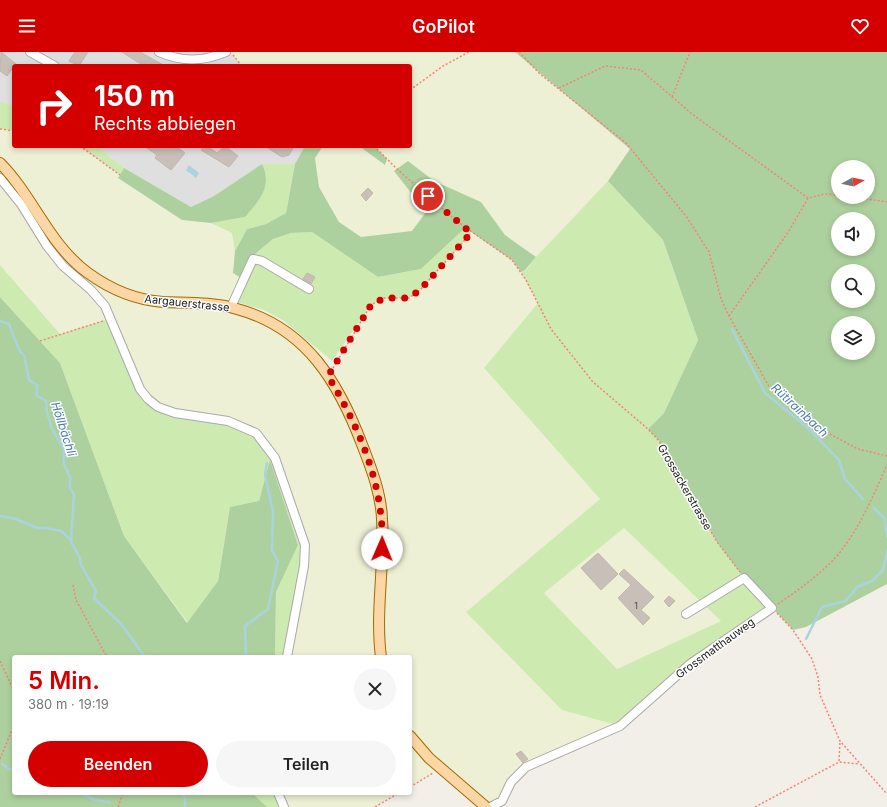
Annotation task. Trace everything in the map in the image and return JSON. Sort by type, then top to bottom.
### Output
[{"type":"main road","name":"Aargauerstrasse","points":[[0,163],[19,183],[68,255],[88,274],[113,289],[150,300],[217,304],[259,315],[279,325],[307,349],[328,376],[348,411],[356,429],[380,499],[383,537],[379,621],[381,655]]},
{"type":"main road","points":[[412,739],[420,750],[440,769],[486,807]]},
{"type":"street","points":[[30,52],[51,64]]},
{"type":"street","points":[[158,52],[182,60],[196,60],[215,57],[226,52]]},
{"type":"street","points":[[0,178],[21,204],[47,246],[59,261],[98,297],[111,318],[140,389],[148,399],[158,407],[175,413],[228,421],[256,433],[275,458],[304,545],[304,566],[287,655]]},
{"type":"street","points":[[231,307],[253,259],[262,261],[309,289]]},
{"type":"street","points":[[686,614],[744,578],[772,608]]},
{"type":"street","name":"Grossmatthauweg","points":[[490,807],[503,804],[511,782],[526,767],[620,726],[690,664],[772,608]]},
{"type":"street","points":[[279,795],[284,807]]},
{"type":"path","points":[[231,52],[240,64]]},
{"type":"path","points":[[412,89],[443,66],[469,52]]},
{"type":"path","points":[[519,52],[540,74],[626,143],[686,216],[709,252],[721,300],[771,390],[813,425],[858,449],[887,456]]},
{"type":"path","points":[[672,97],[690,52]]},
{"type":"path","points":[[558,89],[605,66],[641,70],[692,114],[808,198]]},
{"type":"path","points":[[0,129],[12,131]]},
{"type":"path","points":[[83,148],[120,175]]},
{"type":"path","name":"Grossackerstrasse","points":[[376,148],[398,170],[471,233],[512,260],[526,280],[551,329],[593,382],[648,429],[659,441],[717,542],[744,578]]},
{"type":"path","points":[[729,316],[789,231],[808,198],[825,194],[831,194]]},
{"type":"path","points":[[875,200],[887,202]]},
{"type":"path","points":[[328,376],[371,305],[384,298],[409,298],[420,290],[471,233]]},
{"type":"path","points":[[40,341],[111,318]]},
{"type":"path","points":[[887,465],[867,508],[841,551],[808,583],[772,608],[793,630],[812,659],[818,677],[820,695],[840,741],[887,794]]},
{"type":"path","points":[[73,585],[76,600],[106,655]]},
{"type":"path","points":[[0,661],[12,687]]},
{"type":"path","points":[[0,759],[12,730]]},
{"type":"path","points":[[839,762],[840,741]]},
{"type":"path","points":[[755,807],[839,762],[859,764]]},
{"type":"path","points":[[412,786],[440,769]]},
{"type":"path","points":[[118,807],[122,795]]},
{"type":"path","points":[[375,807],[396,795]]},
{"type":"shaded area","points":[[0,52],[231,52],[240,64],[12,64],[12,105],[0,101]]},
{"type":"shaded area","points":[[99,148],[304,148],[295,164],[262,164],[214,196],[191,207],[124,168]]},
{"type":"green space","points":[[231,52],[515,52],[630,149],[608,181],[536,257],[505,235],[481,202],[434,181],[408,162],[395,171],[427,212],[412,231],[361,237],[339,222],[319,187],[315,158],[322,148],[362,148],[385,165],[387,159],[376,148],[412,148],[412,64],[240,64]]},
{"type":"green space","points":[[515,52],[887,52],[887,584],[806,627],[793,630],[744,578],[717,542],[659,441],[648,429],[664,413],[698,340],[663,240],[608,181],[630,149]]},
{"type":"green space","points":[[0,101],[12,105],[12,131],[0,129]]},
{"type":"green space","points":[[0,129],[12,131],[12,148],[83,148],[120,175],[118,178],[182,220],[211,223],[232,233],[235,251],[234,272],[241,278],[225,311],[243,315],[273,326],[303,351],[328,384],[371,305],[384,298],[409,298],[420,290],[471,233],[512,260],[526,280],[538,303],[484,369],[600,499],[466,612],[620,726],[526,767],[502,801],[490,807],[440,769],[412,786],[412,655],[286,655],[158,407],[60,334],[0,265]]},
{"type":"green space","points":[[83,148],[99,148],[124,168],[120,175]]},
{"type":"green space","points":[[304,148],[322,148],[315,158],[319,187],[339,222],[361,237],[412,231],[426,212],[394,171],[408,161],[434,181],[481,202],[505,235],[536,257],[525,270],[521,272],[512,260],[465,228],[421,269],[378,277],[312,232],[291,233],[273,239],[254,255],[241,278],[233,273],[235,251],[247,229],[266,224],[286,213],[295,164]]},
{"type":"green space","points":[[362,148],[376,148],[387,159],[385,165]]},
{"type":"green space","points":[[262,164],[295,164],[286,213],[266,224],[247,229],[235,251],[232,233],[211,223],[245,217],[263,193],[265,187],[265,172]]},
{"type":"green space","points":[[262,164],[265,172],[265,187],[259,199],[245,217],[211,223],[182,220],[118,178],[124,168],[191,207],[214,196]]},
{"type":"green space","points":[[608,181],[663,240],[698,340],[664,413],[648,429],[659,441],[717,542],[744,578],[772,608],[690,664],[620,726],[562,710],[466,612],[600,499],[484,368],[538,303],[521,272],[526,270],[536,257]],"holes":[[[624,528],[721,621],[617,669],[544,593]]]},
{"type":"green space","points":[[465,228],[471,233],[420,290],[409,298],[384,298],[371,305],[332,361],[284,321],[264,310],[237,302],[241,278],[254,255],[273,239],[291,233],[312,232],[378,277],[421,269]]},
{"type":"green space","points":[[0,265],[60,334],[111,318],[140,389],[158,407],[228,421],[256,433],[275,458],[305,545],[287,655],[275,655],[276,592],[298,545],[270,461],[259,501],[230,507],[218,581],[188,623],[124,536],[60,363],[0,297]]},
{"type":"green space","points":[[0,297],[60,363],[124,536],[187,623],[218,581],[230,507],[259,501],[270,460],[298,545],[276,592],[275,655],[12,655],[12,795],[254,795],[267,807],[0,807]]},
{"type":"green space","points":[[624,528],[721,621],[617,669],[544,593]]},
{"type":"green space","points":[[254,795],[279,795],[284,807],[267,807]]},
{"type":"green space","points":[[279,795],[396,795],[375,807],[284,807]]},
{"type":"water","points":[[189,165],[199,173],[196,178],[186,170]]},
{"type":"building","points":[[1,52],[16,64],[12,64],[12,69],[7,76],[0,71]]},
{"type":"building","points":[[75,52],[88,52],[80,64],[75,64],[69,61]]},
{"type":"building","points":[[122,52],[140,52],[161,64],[141,64]]},
{"type":"building","points":[[147,148],[179,148],[185,153],[171,170],[155,158],[157,155]]},
{"type":"building","points":[[202,148],[210,148],[217,153],[223,148],[228,148],[238,156],[229,167],[201,150]]},
{"type":"building","points":[[268,148],[293,148],[289,155],[282,157]]},
{"type":"building","points":[[368,188],[373,193],[366,201],[361,195]]},
{"type":"building","points":[[307,273],[315,277],[311,284],[303,279]]},
{"type":"building","points":[[598,553],[618,574],[601,590],[581,568]]},
{"type":"building","points":[[624,569],[654,597],[641,610],[650,618],[643,625],[618,598],[631,585],[619,574]]},
{"type":"building","points":[[669,596],[675,601],[669,607],[664,601]]},
{"type":"building","points":[[521,751],[528,759],[523,763],[516,754]]},
{"type":"waterway","name":"Höllbächli","points":[[0,321],[9,324],[20,352],[24,355],[29,380],[37,385],[37,396],[46,401],[47,412],[52,429],[64,449],[64,464],[70,477],[70,489],[74,494],[71,542],[80,558],[81,565],[96,591],[94,598],[122,625],[144,655]]},
{"type":"waterway","name":"Rütirainbach","points":[[732,329],[765,393],[808,428],[839,460],[845,479],[863,499]]},
{"type":"waterway","points":[[246,655],[245,626],[268,609],[278,561],[272,550],[273,512],[265,475],[267,463]]},
{"type":"waterway","name":"Rütirainbach","points":[[874,508],[884,518],[887,536]]},
{"type":"waterway","points":[[0,516],[16,519],[37,528],[61,531],[71,540]]},
{"type":"waterway","name":"Rütirainbach","points":[[806,639],[822,607],[846,601],[857,587],[872,581],[883,570],[887,551]]},
{"type":"waterway","points":[[2,764],[9,769],[12,769]]},
{"type":"waterway","points":[[84,795],[95,800],[110,802]]},
{"type":"waterway","name":"Höllbächli","points":[[184,795],[185,807]]},
{"type":"route","points":[[382,549],[382,510],[376,484],[348,411],[328,376],[371,305],[384,298],[409,298],[420,290],[471,233],[428,196]]}]
